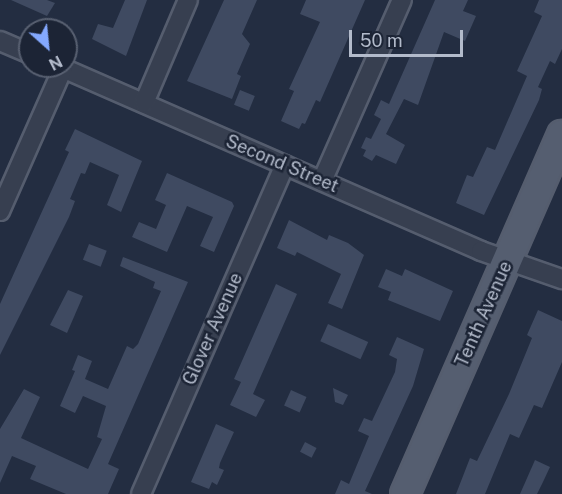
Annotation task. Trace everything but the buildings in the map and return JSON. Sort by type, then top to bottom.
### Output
[{"type":"main road","name":"Tenth Avenue","points":[[405,494],[562,135]]},
{"type":"street","points":[[144,103],[188,0]]},
{"type":"street","points":[[322,181],[402,0]]},
{"type":"street","points":[[0,41],[18,49]]},
{"type":"street","name":"Second Street","points":[[78,75],[322,181],[508,259],[562,279]]},
{"type":"street","points":[[0,211],[55,78]]},
{"type":"street","name":"Glover Avenue","points":[[141,494],[285,165]]}]
